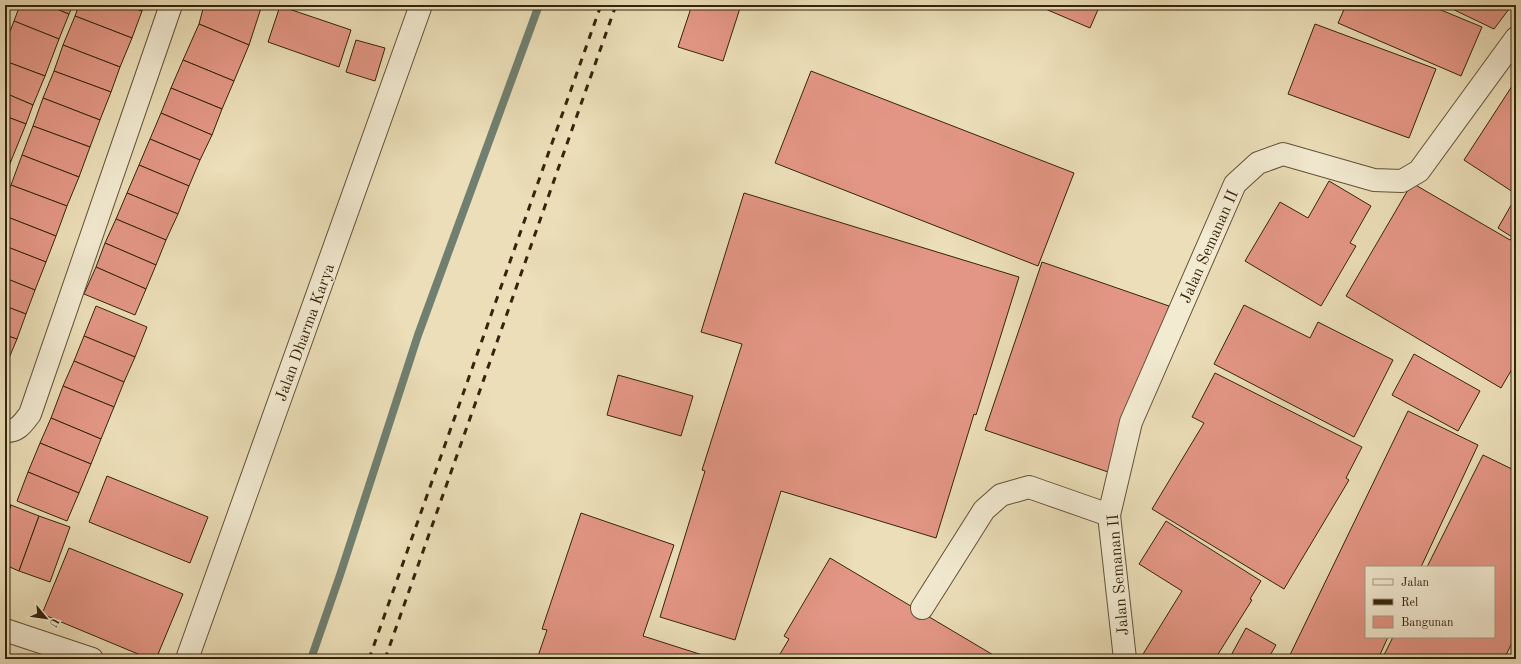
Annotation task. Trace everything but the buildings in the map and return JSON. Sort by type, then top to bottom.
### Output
[{"type":"street","points":[[5,431],[16,430],[30,414],[171,5]]},
{"type":"street","name":"Jalan Dharma Karya","points":[[187,659],[421,5]]},
{"type":"street","name":"Jalan Semanan II","points":[[1125,659],[1109,514],[1131,422],[1235,184],[1258,163],[1283,154],[1374,180],[1402,181],[1419,171],[1516,38]]},
{"type":"street","points":[[922,608],[984,510],[1001,495],[1029,487],[1109,514]]},
{"type":"street","points":[[5,630],[92,659]]},
{"type":"waterway","points":[[311,659],[418,335],[539,5]]},
{"type":"railway","points":[[369,659],[601,5]]},
{"type":"railway","points":[[385,659],[616,5]]}]
